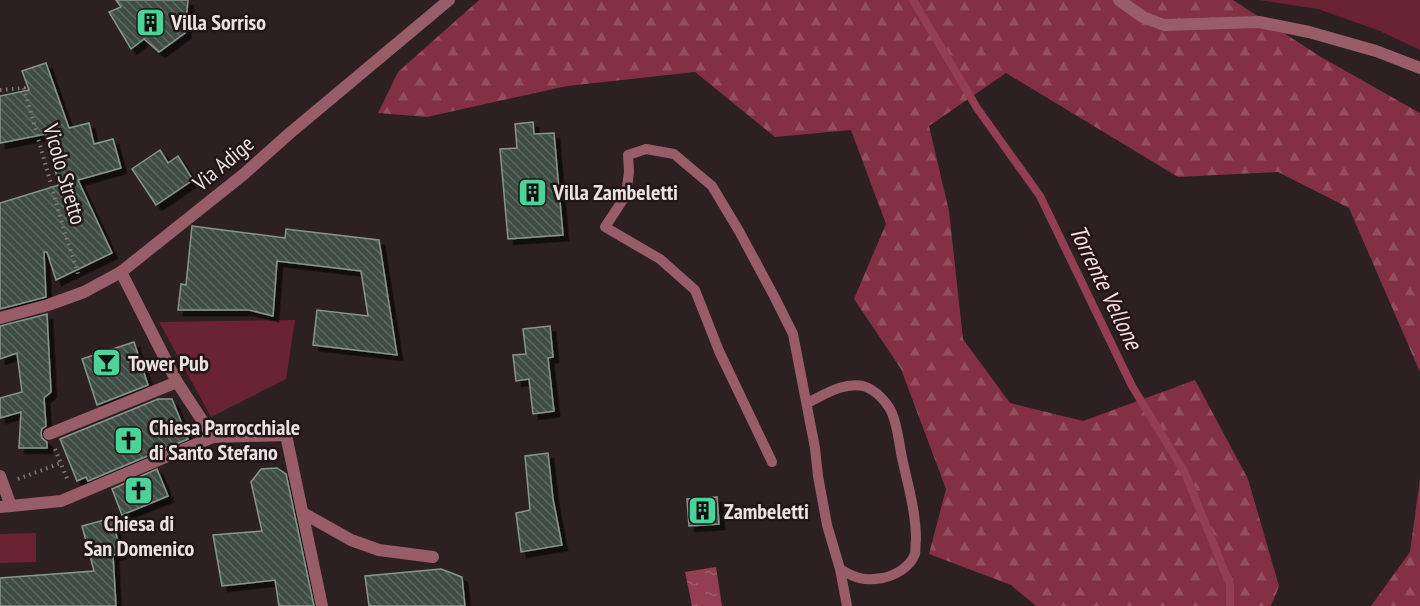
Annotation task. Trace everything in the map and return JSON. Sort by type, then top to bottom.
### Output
[{"type":"street","name":"Via Adige","points":[[0,318],[84,292],[121,272],[244,174],[449,0]]},
{"type":"street","points":[[1119,0],[1143,17],[1164,25],[1259,22],[1310,32],[1376,51],[1420,68]]},
{"type":"street","points":[[121,272],[177,382],[213,437]]},
{"type":"street","points":[[49,434],[177,382]]},
{"type":"street","points":[[2,481],[5,506],[61,501],[213,437],[286,435],[322,606]]},
{"type":"street","points":[[303,513],[351,540],[379,550],[433,557]]},
{"type":"lane","points":[[772,462],[719,351],[695,290],[660,259],[605,227],[626,195],[629,172],[628,155],[646,149],[674,154],[712,186],[739,231],[793,334],[827,525],[840,569],[847,606]]},
{"type":"lane","points":[[807,403],[846,385],[864,386],[882,397],[892,412],[909,481],[916,532],[915,553],[907,567],[891,576],[873,580],[854,578],[840,569]]},
{"type":"path","name":"Vicolo Stretto","points":[[0,90],[24,88],[63,227],[84,292]]},
{"type":"path","points":[[49,434],[69,484]]},
{"type":"path","points":[[2,481],[61,463]]},
{"type":"green space","points":[[479,0],[1233,0],[1321,57],[1420,113],[1420,372],[1349,208],[1278,172],[1178,177],[1006,73],[929,126],[949,211],[963,339],[1010,403],[1083,421],[1195,380],[1248,479],[1279,586],[1271,606],[1036,606],[1011,585],[929,554],[946,489],[901,369],[854,299],[886,224],[851,130],[775,137],[695,72],[567,86],[427,117],[378,113],[398,72]]},
{"type":"green space","points":[[1420,479],[1420,606],[1371,606],[1410,552]]},
{"type":"shaded area","points":[[1259,0],[1420,0],[1420,50],[1380,31],[1318,9]]},
{"type":"shaded area","points":[[295,320],[286,379],[211,417],[159,322]]},
{"type":"shaded area","points":[[36,533],[36,562],[0,563],[0,534]]},
{"type":"water","points":[[716,567],[722,606],[692,606],[685,572]]},
{"type":"building","name":"Villa Sorriso","points":[[116,0],[188,0],[185,33],[159,52],[144,39],[131,49],[109,12],[121,7]]},
{"type":"building","points":[[46,63],[69,128],[89,123],[94,144],[113,139],[121,168],[78,180],[112,253],[56,280],[47,252],[44,252],[46,297],[0,309],[0,203],[59,185],[46,134],[0,143],[0,96],[29,90],[22,71]]},
{"type":"building","name":"Villa Zambeletti","points":[[533,122],[534,134],[554,133],[563,235],[508,239],[500,149],[517,148],[515,124]]},
{"type":"building","points":[[160,150],[168,163],[178,156],[193,180],[156,205],[132,169]]},
{"type":"building","points":[[192,226],[285,238],[286,229],[379,240],[397,355],[313,345],[317,310],[368,316],[361,271],[277,261],[273,316],[249,310],[178,310],[181,284],[186,285]]},
{"type":"building","points":[[47,314],[51,392],[44,398],[46,426],[41,433],[42,438],[47,442],[47,448],[19,448],[21,412],[0,418],[0,398],[22,392],[17,353],[0,359],[0,326]]},
{"type":"building","points":[[550,326],[553,357],[548,358],[554,411],[533,414],[529,379],[516,381],[513,355],[526,354],[523,329]]},
{"type":"building","points":[[134,342],[148,385],[97,405],[82,359]]},
{"type":"building","name":"Chiesa Parrocchiale di Santo Stefano","points":[[158,399],[172,399],[188,439],[88,481],[86,477],[77,481],[60,439]]},
{"type":"building","points":[[548,453],[553,499],[562,545],[521,552],[516,513],[530,510],[525,456]]},
{"type":"building","points":[[277,468],[286,474],[314,606],[279,606],[275,580],[222,586],[213,535],[262,531],[251,482],[261,469]]},
{"type":"building","name":"Chiesa di San Domenico","points":[[157,469],[168,496],[122,515],[112,489]]},
{"type":"building","name":"Zambeletti","points":[[717,497],[719,524],[689,526],[687,499]]},
{"type":"building","points":[[112,518],[121,553],[113,555],[116,606],[0,606],[0,578],[94,571],[82,526]]},
{"type":"building","points":[[441,569],[462,577],[465,606],[369,606],[365,576]]},
{"type":"waterway","name":"Torrente Vellone","points":[[913,0],[977,108],[1040,196],[1132,386],[1185,473],[1230,585],[1230,606]]},
{"type":"place","name":"Villa Sorriso","points":[[150,22]]},
{"type":"place","name":"Villa Zambeletti","points":[[532,192]]},
{"type":"place","name":"Tower Pub","points":[[107,363]]},
{"type":"place","name":"Chiesa Parrocchiale di Santo Stefano","points":[[128,440]]},
{"type":"place","name":"Chiesa di San Domenico","points":[[139,491]]},
{"type":"place","name":"Zambeletti","points":[[703,511]]}]
